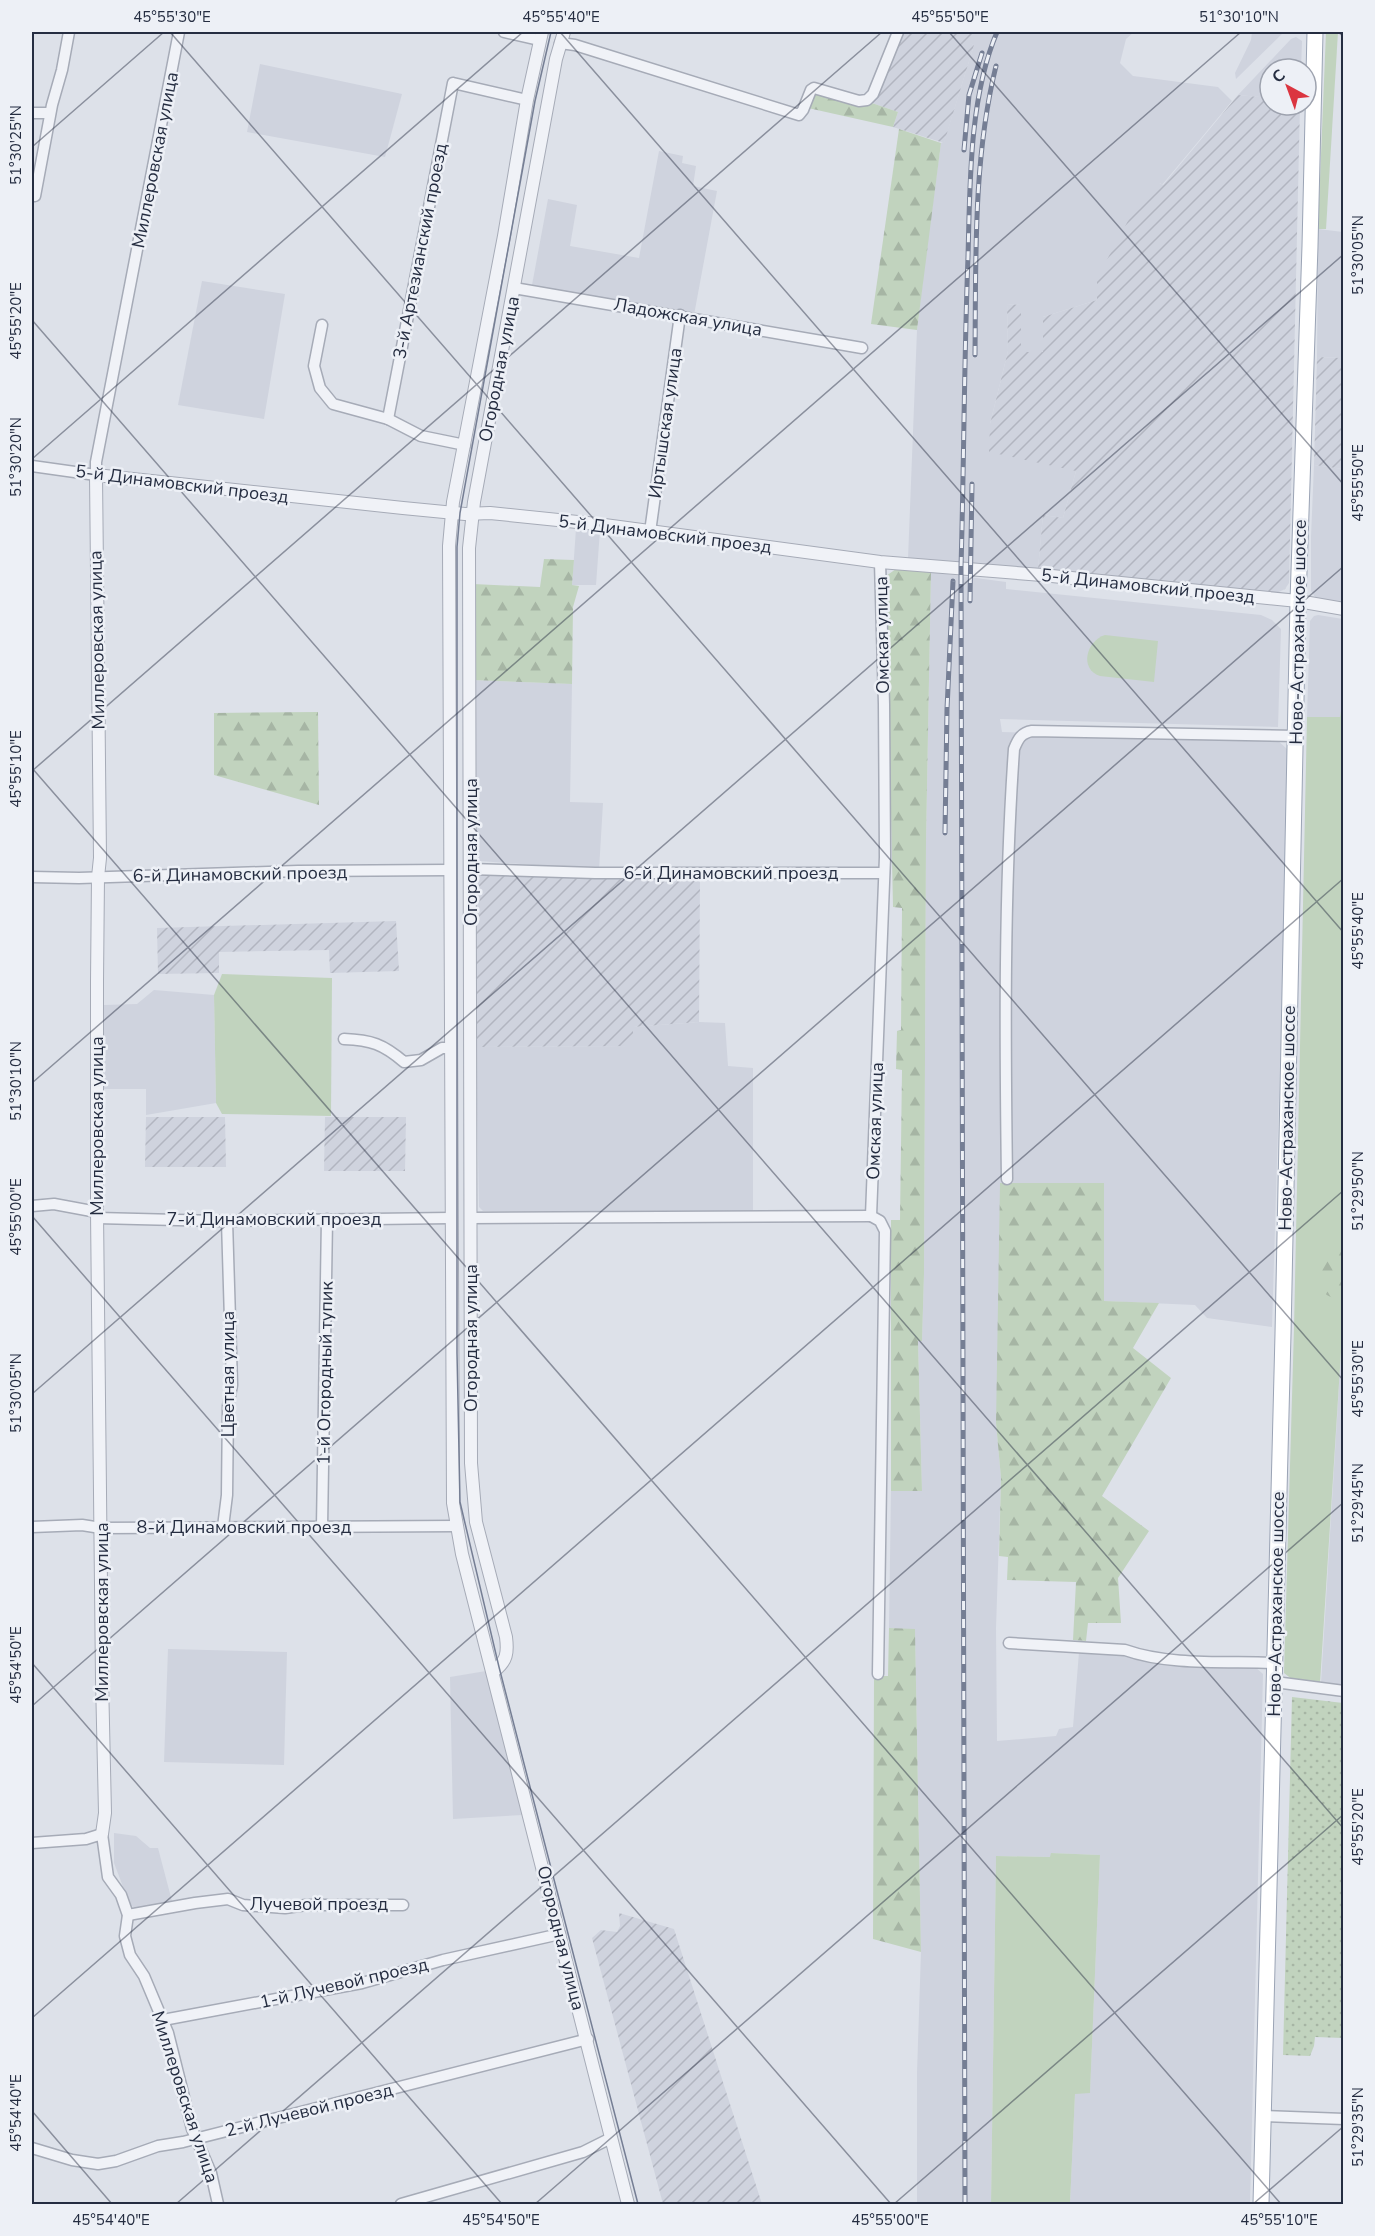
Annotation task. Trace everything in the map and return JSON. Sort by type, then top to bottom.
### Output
[{"type":"main road","name":"Ново-Астраханское шоссе","points":[[1261,2205],[1275,1682],[1298,601],[1315,32]]},
{"type":"street","points":[[35,196],[50,113],[62,70],[69,32]]},
{"type":"street","name":"Миллеровская улица","points":[[179,32],[96,462],[100,858],[98,877],[97,1215],[105,1813],[102,1834],[108,1876],[121,1895],[128,1915],[125,1936],[130,1955],[144,1976],[172,2044],[192,2129],[211,2173],[218,2205]]},
{"type":"street","points":[[504,32],[540,36]]},
{"type":"street","points":[[562,37],[574,45],[799,115],[814,88],[859,101],[867,100],[873,94],[898,32]]},
{"type":"street","name":"Огородная улица","points":[[540,36],[452,512],[449,546],[453,1503],[456,1526],[588,2039],[628,2205]]},
{"type":"street","name":"Огородная улица","points":[[494,1671],[504,1663],[508,1653],[506,1636],[476,1522],[471,1463],[469,548],[473,513],[562,37]]},
{"type":"street","name":"3-й Артезианский проезд","points":[[388,418],[453,83],[527,100]]},
{"type":"street","points":[[32,113],[50,113]]},
{"type":"street","name":"Ладожская улица","points":[[514,288],[862,348]]},
{"type":"street","name":"Иртышская улица","points":[[650,532],[680,315]]},
{"type":"street","points":[[322,325],[314,366],[320,388],[333,404],[388,418],[421,436],[465,445]]},
{"type":"street","name":"5-й Динамовский проезд","points":[[32,466],[210,488],[452,512],[585,522],[880,562],[971,568],[1298,601],[1344,609]]},
{"type":"street","name":"Омская улица","points":[[871,1216],[884,873],[884,704],[880,562]]},
{"type":"street","points":[[1007,1179],[1005,970],[1007,839],[1014,749],[1018,738],[1032,731],[1296,736]]},
{"type":"street","name":"6-й Динамовский проезд","points":[[471,869],[595,873],[884,873]]},
{"type":"street","name":"6-й Динамовский проезд","points":[[32,877],[449,870]]},
{"type":"street","points":[[344,1039],[369,1040],[393,1052],[404,1062],[421,1060],[442,1048],[450,1048]]},
{"type":"street","name":"7-й Динамовский проезд","points":[[32,1206],[54,1204],[97,1215],[227,1221],[451,1218]]},
{"type":"street","points":[[471,1218],[871,1216],[880,1221],[885,1231],[878,1674]]},
{"type":"street","name":"1-й Огородный тупик","points":[[322,1527],[327,1219]]},
{"type":"street","name":"Цветная улица","points":[[223,1527],[227,1495],[228,1406],[232,1385],[227,1221]]},
{"type":"street","name":"8-й Динамовский проезд","points":[[32,1527],[82,1525],[101,1528],[456,1526]]},
{"type":"street","points":[[1009,1643],[1125,1650],[1137,1654],[1203,1662],[1275,1663]]},
{"type":"street","points":[[1275,1682],[1344,1691]]},
{"type":"street","points":[[32,1844],[86,1839],[102,1834]]},
{"type":"street","name":"Лучевой проезд","points":[[128,1915],[228,1899],[243,1905],[285,1908],[306,1905],[403,1905]]},
{"type":"street","name":"1-й Лучевой проезд","points":[[163,2020],[362,1983],[443,1960],[560,1934]]},
{"type":"street","name":"2-й Лучевой проезд","points":[[32,2148],[72,2160],[98,2164],[158,2146],[197,2139],[588,2039]]},
{"type":"street","points":[[1263,2116],[1344,2119]]},
{"type":"street","points":[[400,2205],[583,2152],[611,2138]]},
{"type":"shaded area","points":[[904,32],[973,32],[970,43],[974,45],[944,143],[893,127],[898,112],[869,102],[875,97]]},
{"type":"shaded area","points":[[973,32],[1134,32],[1126,39],[1120,63],[1133,76],[1218,87],[1232,101],[1162,185],[1160,183],[1098,278],[1097,300],[1043,317],[1043,352],[1021,352],[1021,305],[1007,304],[1008,351],[990,424],[1076,471],[1063,518],[1043,515],[1038,569],[908,559],[917,330],[927,245],[941,143],[944,142],[974,45],[969,43]]},
{"type":"shaded area","points":[[1252,32],[1284,32],[1236,79],[1235,73],[1251,40]]},
{"type":"shaded area","points":[[1296,37],[1302,41],[1301,57],[1274,57],[1291,39]]},
{"type":"shaded area","points":[[260,64],[402,94],[385,157],[247,132]]},
{"type":"shaded area","points":[[1258,74],[1258,97],[1238,95]]},
{"type":"shaded area","points":[[1238,95],[1258,97],[1258,117],[1300,117],[1289,583],[1285,589],[1277,593],[1038,569],[1043,515],[1063,518],[1076,471],[989,452],[990,424],[1008,351],[1007,304],[1021,305],[1021,352],[1043,352],[1043,317],[1097,300],[1097,278],[1129,219],[1159,183],[1163,185]]},
{"type":"shaded area","points":[[659,151],[683,156],[682,163],[696,166],[693,186],[717,191],[694,315],[532,285],[548,199],[577,205],[570,246],[639,258]]},
{"type":"shaded area","points":[[1318,229],[1343,232],[1343,358],[1317,357]]},
{"type":"shaded area","points":[[202,281],[285,294],[264,419],[178,405]]},
{"type":"shaded area","points":[[1317,357],[1343,358],[1343,469],[1314,465]]},
{"type":"shaded area","points":[[1314,465],[1343,469],[1343,603],[1317,600],[1311,591]]},
{"type":"shaded area","points":[[576,529],[600,530],[596,585],[572,585]]},
{"type":"shaded area","points":[[931,572],[1006,582],[1006,589],[1261,615],[1272,620],[1281,629],[1278,727],[1000,719],[1002,732],[1276,739],[1287,749],[1287,831],[1272,1327],[1207,1318],[1195,1305],[1104,1301],[1104,1184],[996,1423],[1001,1478],[996,1628],[997,1741],[1056,1736],[1059,1729],[1073,1727],[1079,1652],[1254,1666],[1263,1674],[1250,2204],[1070,2204],[1075,2093],[1090,2092],[1100,1855],[1051,1853],[1051,1857],[996,1856],[991,2204],[917,2204],[917,2073],[921,1952],[915,1630],[889,1628],[891,1491],[922,1491],[918,1341],[922,1340],[924,1274],[926,842]]},
{"type":"shaded area","points":[[1318,615],[1343,619],[1344,699],[1340,717],[1307,717],[1310,621]]},
{"type":"shaded area","points":[[472,680],[572,684],[570,802],[603,803],[599,870],[480,861],[477,857]]},
{"type":"shaded area","points":[[479,875],[700,878],[699,1022],[633,1027],[633,1046],[476,1047],[476,880]]},
{"type":"shaded area","points":[[396,921],[399,971],[330,973],[329,950],[219,952],[219,973],[158,974],[157,928]]},
{"type":"shaded area","points":[[154,990],[214,995],[216,1103],[146,1115],[146,1089],[103,1089],[104,1005],[137,1004]]},
{"type":"shaded area","points":[[699,1022],[725,1023],[728,1066],[753,1068],[753,1212],[483,1211],[479,1207],[476,1047],[633,1046],[633,1027]]},
{"type":"shaded area","points":[[146,1117],[225,1117],[226,1167],[145,1167]]},
{"type":"shaded area","points":[[325,1117],[406,1117],[405,1171],[324,1171]]},
{"type":"shaded area","points":[[1343,1336],[1343,1686],[1321,1683]]},
{"type":"shaded area","points":[[168,1649],[287,1652],[284,1765],[164,1762]]},
{"type":"shaded area","points":[[486,1671],[523,1815],[453,1819],[450,1677]]},
{"type":"shaded area","points":[[114,1833],[136,1836],[150,1848],[158,1848],[173,1905],[135,1908],[130,1905],[114,1863]]},
{"type":"shaded area","points":[[619,1913],[674,1929],[762,2204],[663,2204],[592,1938],[601,1930],[617,1932],[620,1926]]},
{"type":"green space","points":[[1326,32],[1338,32],[1326,229],[1318,229]]},
{"type":"green space","points":[[817,91],[869,102],[898,112],[893,127],[808,108],[813,94]]},
{"type":"green space","points":[[899,129],[941,143],[917,330],[871,324]]},
{"type":"green space","points":[[544,559],[574,560],[572,585],[579,586],[573,607],[572,684],[472,680],[473,584],[540,587]]},
{"type":"green space","points":[[896,569],[931,572],[926,842],[924,1274],[922,1341],[918,1341],[922,1491],[891,1491],[891,1220],[900,1220],[902,1070],[896,1069],[897,1031],[901,1030],[902,908],[893,907],[886,576]]},
{"type":"green space","points":[[1105,635],[1158,641],[1154,682],[1100,676],[1093,672],[1087,662],[1088,655],[1093,643]]},
{"type":"green space","points":[[1343,699],[1343,1336],[1320,1683],[1293,1680],[1284,1673],[1307,717],[1340,717]]},
{"type":"green space","points":[[318,712],[319,805],[214,775],[214,713]]},
{"type":"green space","points":[[222,974],[332,978],[331,1116],[222,1114],[216,1103],[214,995]]},
{"type":"green space","points":[[1000,1183],[1104,1183],[1104,1301],[1159,1303],[1133,1348],[1171,1378],[1102,1496],[1149,1531],[1118,1578],[1121,1623],[1088,1623],[1086,1641],[1073,1640],[1076,1582],[1007,1580],[1008,1557],[999,1556],[1001,1478],[996,1423]]},
{"type":"green space","points":[[1343,1242],[1343,1300],[1325,1294],[1321,1290],[1310,1267]]},
{"type":"green space","points":[[889,1628],[915,1629],[921,1952],[873,1939],[874,1676],[888,1676]]},
{"type":"green space","points":[[1292,1697],[1343,1703],[1343,2038],[1315,2037],[1310,2056],[1283,2055]]},
{"type":"green space","points":[[1051,1853],[1100,1855],[1090,2093],[1075,2094],[1070,2204],[991,2204],[996,1856],[1050,1857]]},
{"type":"tram line","points":[[551,32],[535,101],[460,513],[457,547],[457,1353],[460,1502],[499,1667],[638,2204]]},
{"type":"railway","points":[[965,2204],[961,567],[973,142],[981,85],[997,32]]},
{"type":"railway","points":[[964,150],[969,95],[982,53]]},
{"type":"railway","points":[[975,355],[977,210],[983,137],[996,66]]},
{"type":"railway","points":[[970,601],[972,484]]},
{"type":"railway","points":[[945,833],[947,709],[953,581]]}]
